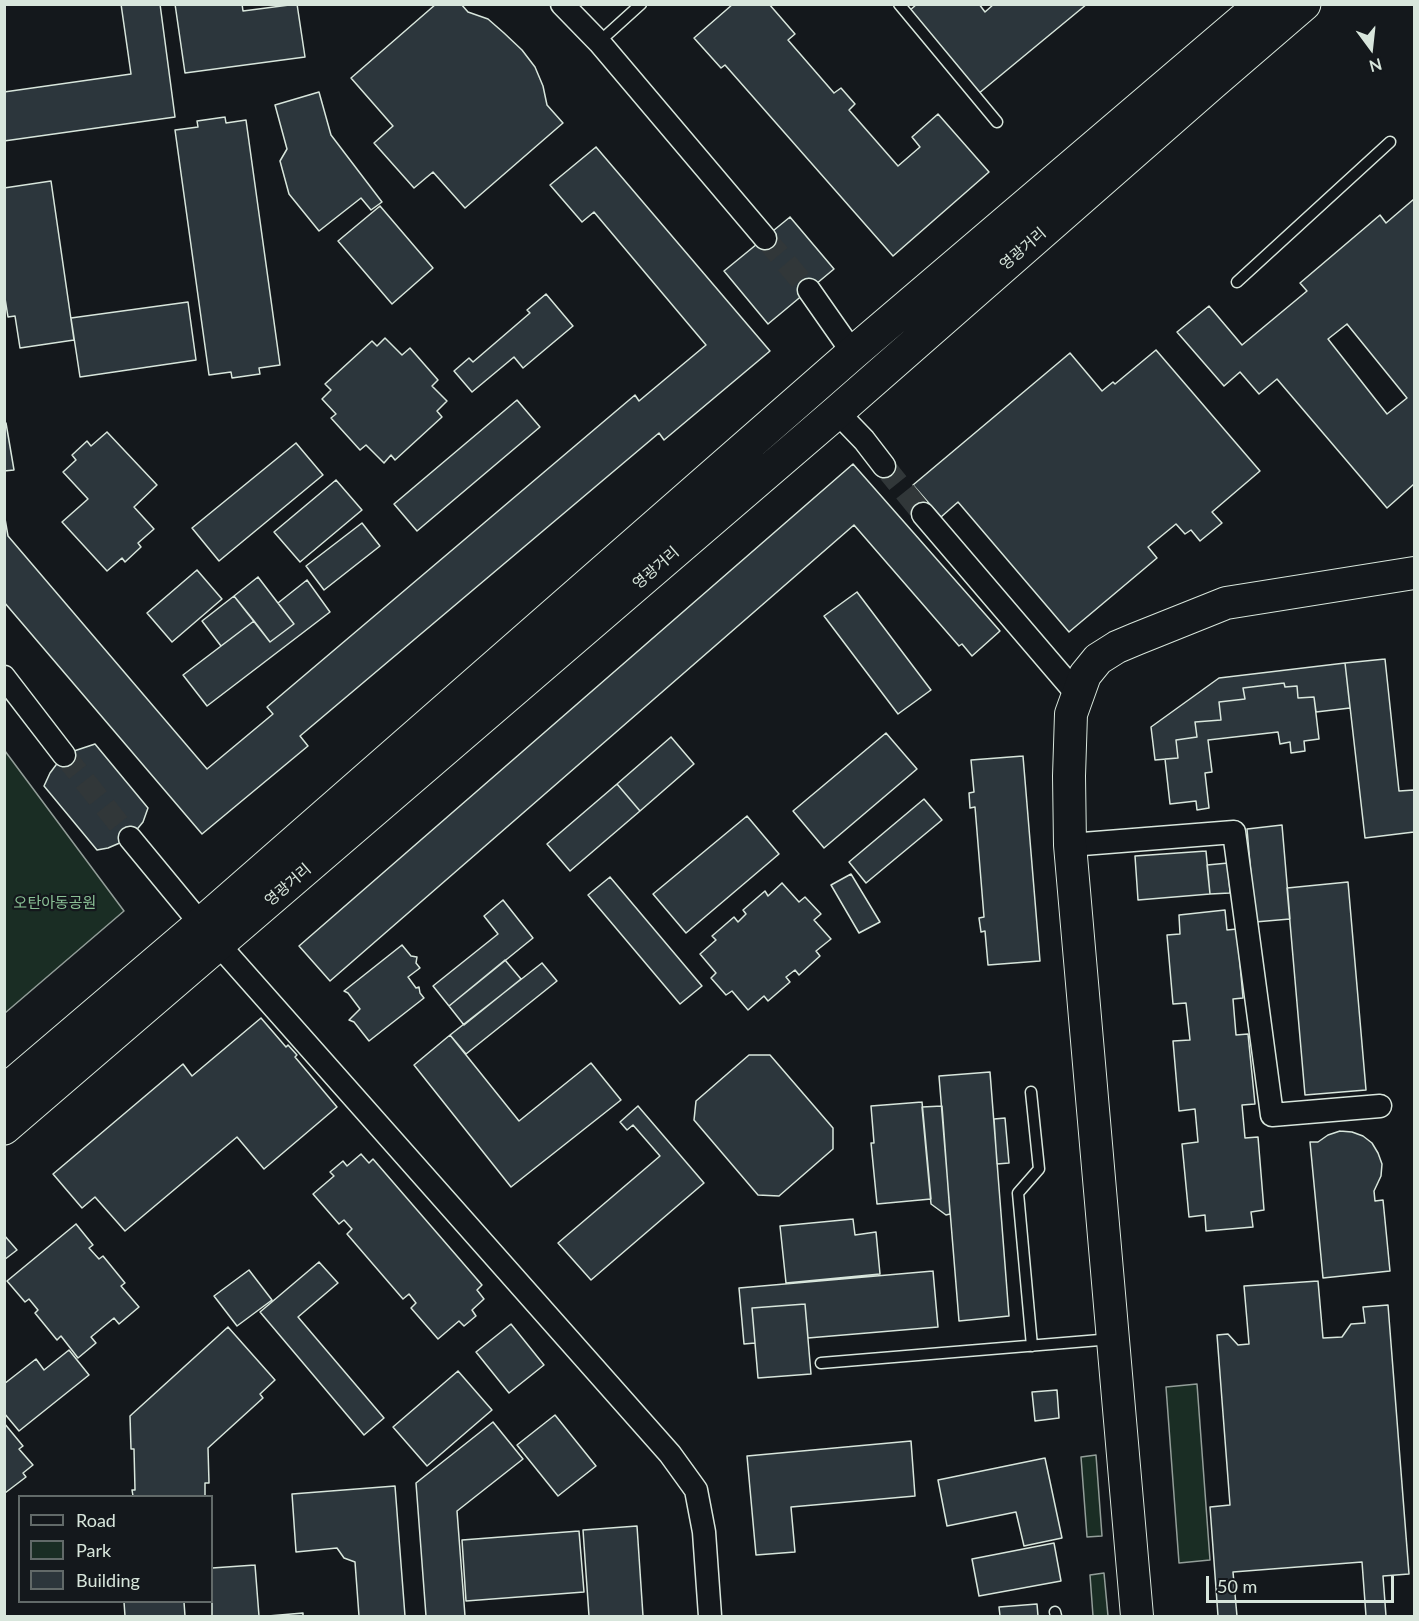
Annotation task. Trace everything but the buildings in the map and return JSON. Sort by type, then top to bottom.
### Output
[{"type":"main road","name":"영광거리","points":[[4,1128],[210,934],[853,353],[1262,4]]},
{"type":"main road","name":"영광거리","points":[[4,1092],[210,934],[837,412],[1304,4]]},
{"type":"street","points":[[562,4],[599,42],[765,238]]},
{"type":"street","points":[[809,290],[853,353]]},
{"type":"street","points":[[837,412],[864,440],[884,466]]},
{"type":"street","points":[[923,514],[1077,694]]},
{"type":"street","points":[[1137,1617],[1070,845],[1069,740],[1071,714],[1085,675],[1098,659],[1117,647],[1226,603],[1414,573]]},
{"type":"street","points":[[4,677],[64,755]]},
{"type":"street","points":[[1070,845],[1234,832],[1272,1115],[1380,1106]]},
{"type":"street","points":[[130,838],[210,934],[670,1454],[696,1490],[704,1532],[710,1617]]},
{"type":"lane","points":[[599,42],[641,4]]},
{"type":"lane","points":[[899,4],[997,122]]},
{"type":"lane","points":[[1237,282],[1390,142]]},
{"type":"lane","points":[[1031,1092],[1039,1170],[1018,1193],[1032,1346]]},
{"type":"lane","points":[[821,1363],[1112,1339]]},
{"type":"green space","name":"오탄아동공원","points":[[5,751],[124,911],[4,1013]]},
{"type":"green space","points":[[1197,1384],[1210,1560],[1179,1563],[1166,1387]]},
{"type":"green space","points":[[1096,1455],[1102,1536],[1087,1537],[1081,1457]]},
{"type":"green space","points":[[1104,1573],[1108,1616],[1093,1616],[1090,1575]]},
{"type":"tunnel","points":[[765,238],[809,290]]},
{"type":"tunnel","points":[[884,466],[923,514]]},
{"type":"tunnel","points":[[64,755],[130,838]]}]
